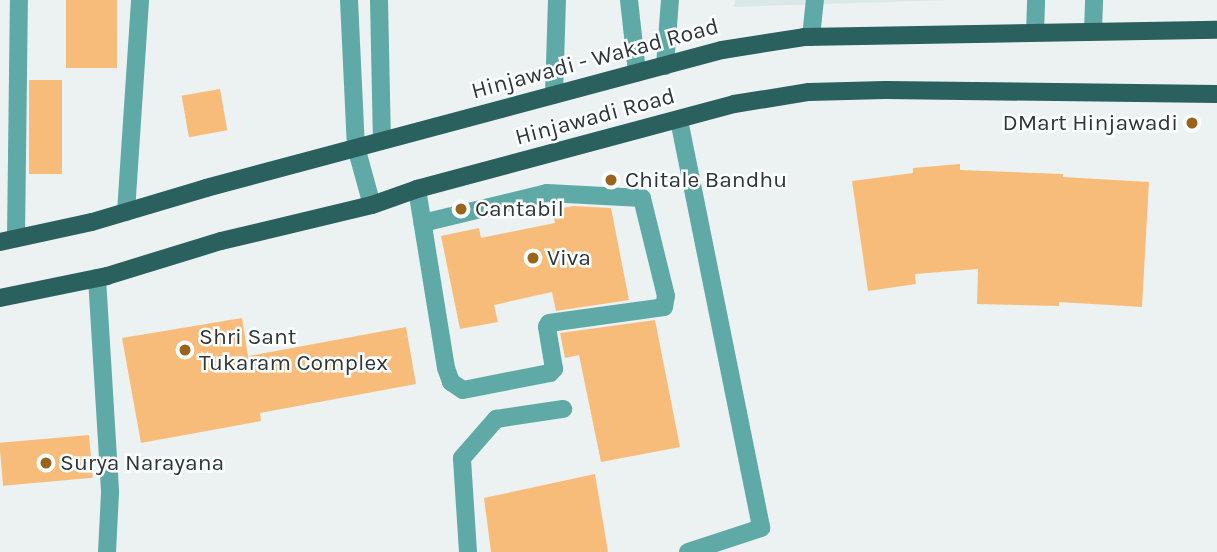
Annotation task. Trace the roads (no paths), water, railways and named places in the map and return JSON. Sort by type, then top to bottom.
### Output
[{"type":"main road","name":"Hinjawadi - Wakad Road","points":[[8,240],[126,212],[382,140],[722,50],[811,37],[1217,30]]},
{"type":"main road","name":"Hinjawadi Road","points":[[0,298],[97,278],[221,241],[372,205],[417,189],[734,104],[809,92],[885,90],[1217,94]]},
{"type":"street","points":[[8,240],[19,0]]},
{"type":"street","points":[[126,212],[140,0]]},
{"type":"street","points":[[349,0],[356,148],[372,205]]},
{"type":"street","points":[[379,0],[382,140]]},
{"type":"street","points":[[554,95],[556,0]]},
{"type":"street","points":[[629,0],[637,73]]},
{"type":"street","points":[[665,66],[670,0]]},
{"type":"street","points":[[811,37],[815,0]]},
{"type":"street","points":[[1035,32],[1036,0]]},
{"type":"street","points":[[1093,31],[1094,0]]},
{"type":"street","points":[[680,120],[761,527],[688,552]]},
{"type":"street","points":[[417,189],[446,368],[451,382],[463,390],[550,373],[554,369],[547,327],[549,323],[664,307],[666,296],[642,198],[547,193],[423,223]]},
{"type":"street","points":[[97,278],[110,493],[107,552]]},
{"type":"street","points":[[468,552],[462,458],[496,419],[563,409]]},
{"type":"place","name":"DMart Hinjawadi","points":[[1192,123]]},
{"type":"place","name":"Chitale Bandhu","points":[[611,180]]},
{"type":"place","name":"Cantabil","points":[[461,209]]},
{"type":"place","name":"Viva","points":[[533,258]]},
{"type":"place","name":"Shri Sant Tukaram Complex","points":[[185,350]]},
{"type":"place","name":"Surya Narayana","points":[[46,463]]}]
